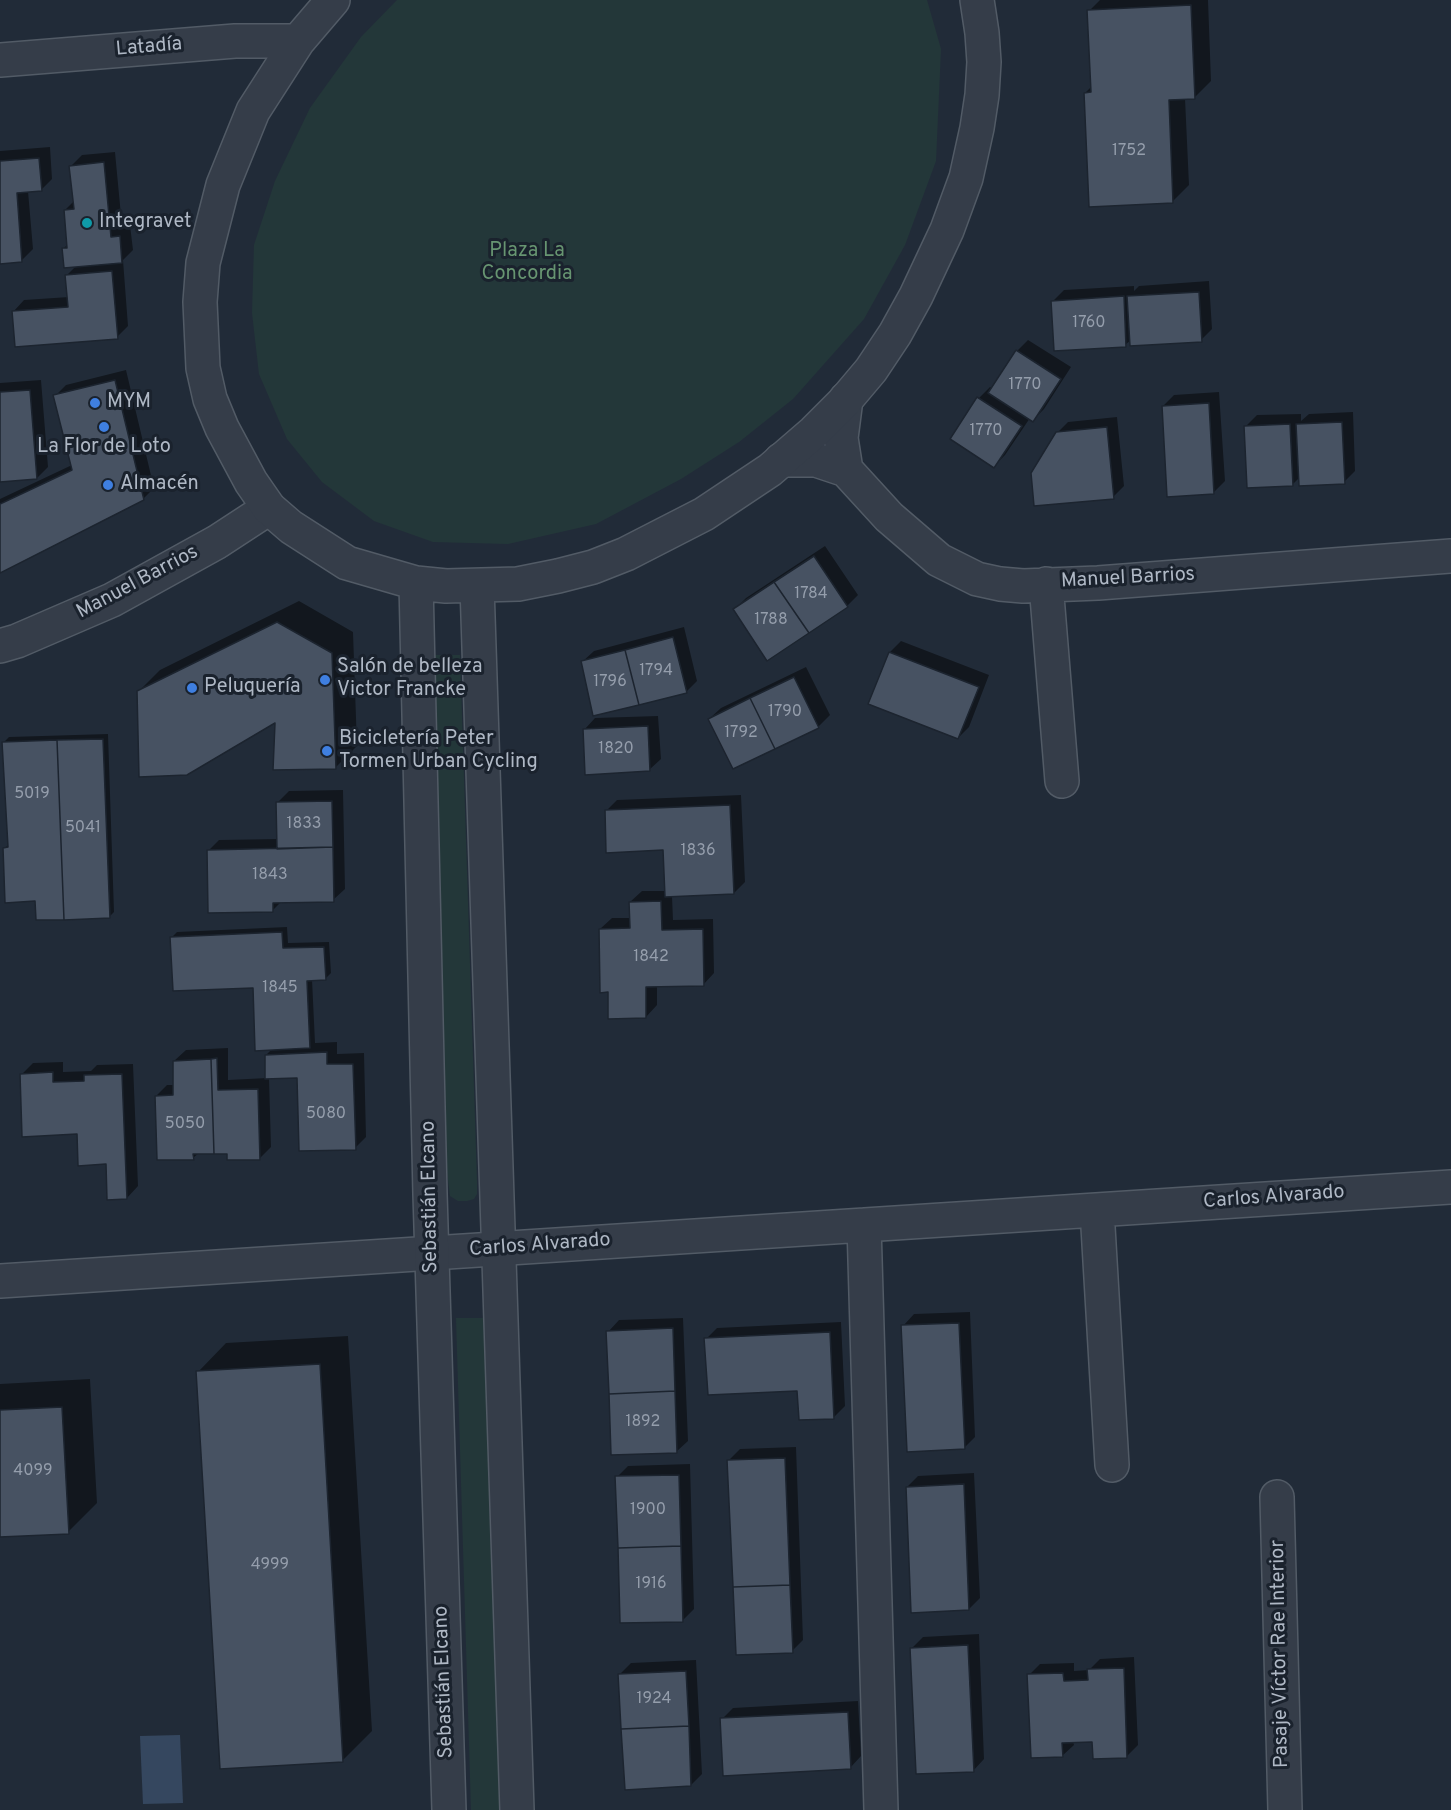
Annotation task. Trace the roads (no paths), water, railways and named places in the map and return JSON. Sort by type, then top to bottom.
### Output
[{"type":"street","points":[[333,0],[298,41],[254,111],[223,185],[204,263],[200,302],[204,368],[210,399],[235,456],[269,508],[299,533],[347,563],[416,583],[477,586],[518,584],[558,576],[626,554],[704,514],[770,471],[814,432],[846,399],[883,352],[910,306],[933,263],[966,178],[978,128],[982,95],[982,33],[977,0]]},
{"type":"street","name":"Latadía","points":[[0,60],[235,41],[298,41]]},
{"type":"street","points":[[846,399],[841,438],[846,471]]},
{"type":"street","name":"Manuel Barrios","points":[[781,460],[816,460],[846,471],[889,517],[939,560],[978,579],[1000,584],[1023,586],[1098,583],[1451,556]]},
{"type":"street","name":"Manuel Barrios","points":[[0,646],[17,641],[112,600],[217,542],[269,508]]},
{"type":"street","name":"Sebastián Elcano","points":[[416,583],[432,1253],[449,1810]]},
{"type":"street","points":[[1046,584],[1062,781]]},
{"type":"street","points":[[477,586],[517,1810]]},
{"type":"street","name":"Carlos Alvarado","points":[[0,1281],[1451,1187]]},
{"type":"street","points":[[1097,1210],[1112,1465]]},
{"type":"street","points":[[864,1225],[880,1810]]},
{"type":"street","name":"Pasaje Víctor Rae Interior","points":[[1277,1497],[1285,1810]]},
{"type":"water","points":[[180,1735],[183,1803],[143,1804],[140,1736]]},
{"type":"place","name":"Integravet","points":[[87,223]]},
{"type":"place","name":"MYM","points":[[95,403]]},
{"type":"place","name":"La Flor de Loto","points":[[104,427]]},
{"type":"place","name":"Almacén","points":[[108,485]]},
{"type":"place","name":"Salón de belleza Victor Francke","points":[[325,680]]},
{"type":"place","name":"Peluquería","points":[[192,688]]},
{"type":"place","name":"Bicicletería Peter Tormen Urban Cycling","points":[[327,751]]},
{"type":"park label","name":"Plaza La Concordia","points":[[527,264]]}]
